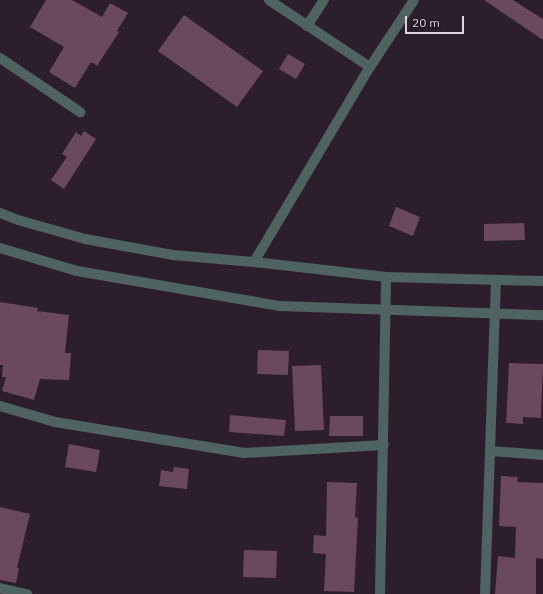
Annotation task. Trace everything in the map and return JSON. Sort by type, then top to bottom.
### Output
[{"type":"street","points":[[269,0],[370,66]]},
{"type":"street","points":[[307,26],[324,0]]},
{"type":"street","points":[[254,262],[370,66],[414,0]]},
{"type":"street","points":[[0,58],[80,112]]},
{"type":"street","points":[[0,213],[18,220],[85,239],[173,255],[254,262],[386,277],[543,281]]},
{"type":"street","points":[[0,248],[77,271],[280,306],[543,315]]},
{"type":"street","points":[[380,594],[386,277]]},
{"type":"street","points":[[485,594],[496,281]]},
{"type":"street","points":[[0,406],[55,422],[244,453],[384,445]]},
{"type":"street","points":[[490,451],[543,454]]},
{"type":"street","points":[[0,588],[27,594]]},
{"type":"building","points":[[46,0],[72,0],[102,17],[110,3],[128,13],[117,31],[119,32],[97,66],[91,62],[75,88],[49,72],[64,47],[30,27]]},
{"type":"building","points":[[484,0],[513,0],[543,19],[543,40]]},
{"type":"building","points":[[184,15],[263,71],[237,107],[158,51]]},
{"type":"building","points":[[288,54],[305,64],[296,79],[279,69]]},
{"type":"building","points":[[84,131],[96,139],[64,189],[51,180],[67,157],[62,154],[76,132],[81,136]]},
{"type":"building","points":[[396,207],[420,217],[413,236],[389,226]]},
{"type":"building","points":[[524,223],[525,240],[484,241],[484,224]]},
{"type":"building","points":[[0,302],[38,308],[37,311],[69,315],[65,353],[71,353],[69,380],[40,379],[34,400],[2,391],[6,377],[2,377],[3,365],[0,365]]},
{"type":"building","points":[[258,350],[289,351],[288,375],[257,374]]},
{"type":"building","points":[[509,363],[543,364],[541,418],[523,417],[523,424],[506,423]]},
{"type":"building","points":[[321,365],[324,430],[295,431],[292,366]]},
{"type":"building","points":[[230,415],[286,420],[284,436],[229,432]]},
{"type":"building","points":[[330,416],[363,416],[363,436],[329,436]]},
{"type":"building","points":[[69,444],[100,450],[96,472],[65,467]]},
{"type":"building","points":[[174,467],[189,469],[187,489],[159,486],[161,470],[173,472]]},
{"type":"building","points":[[501,476],[518,477],[517,482],[543,483],[543,559],[536,558],[536,594],[495,594],[498,556],[515,558],[516,527],[499,526]]},
{"type":"building","points":[[327,482],[357,483],[355,517],[358,518],[354,592],[324,591],[326,554],[313,553],[314,535],[326,536]]},
{"type":"building","points":[[0,507],[30,514],[17,568],[19,568],[16,583],[0,580]]},
{"type":"building","points":[[244,550],[277,551],[276,578],[243,577]]}]
